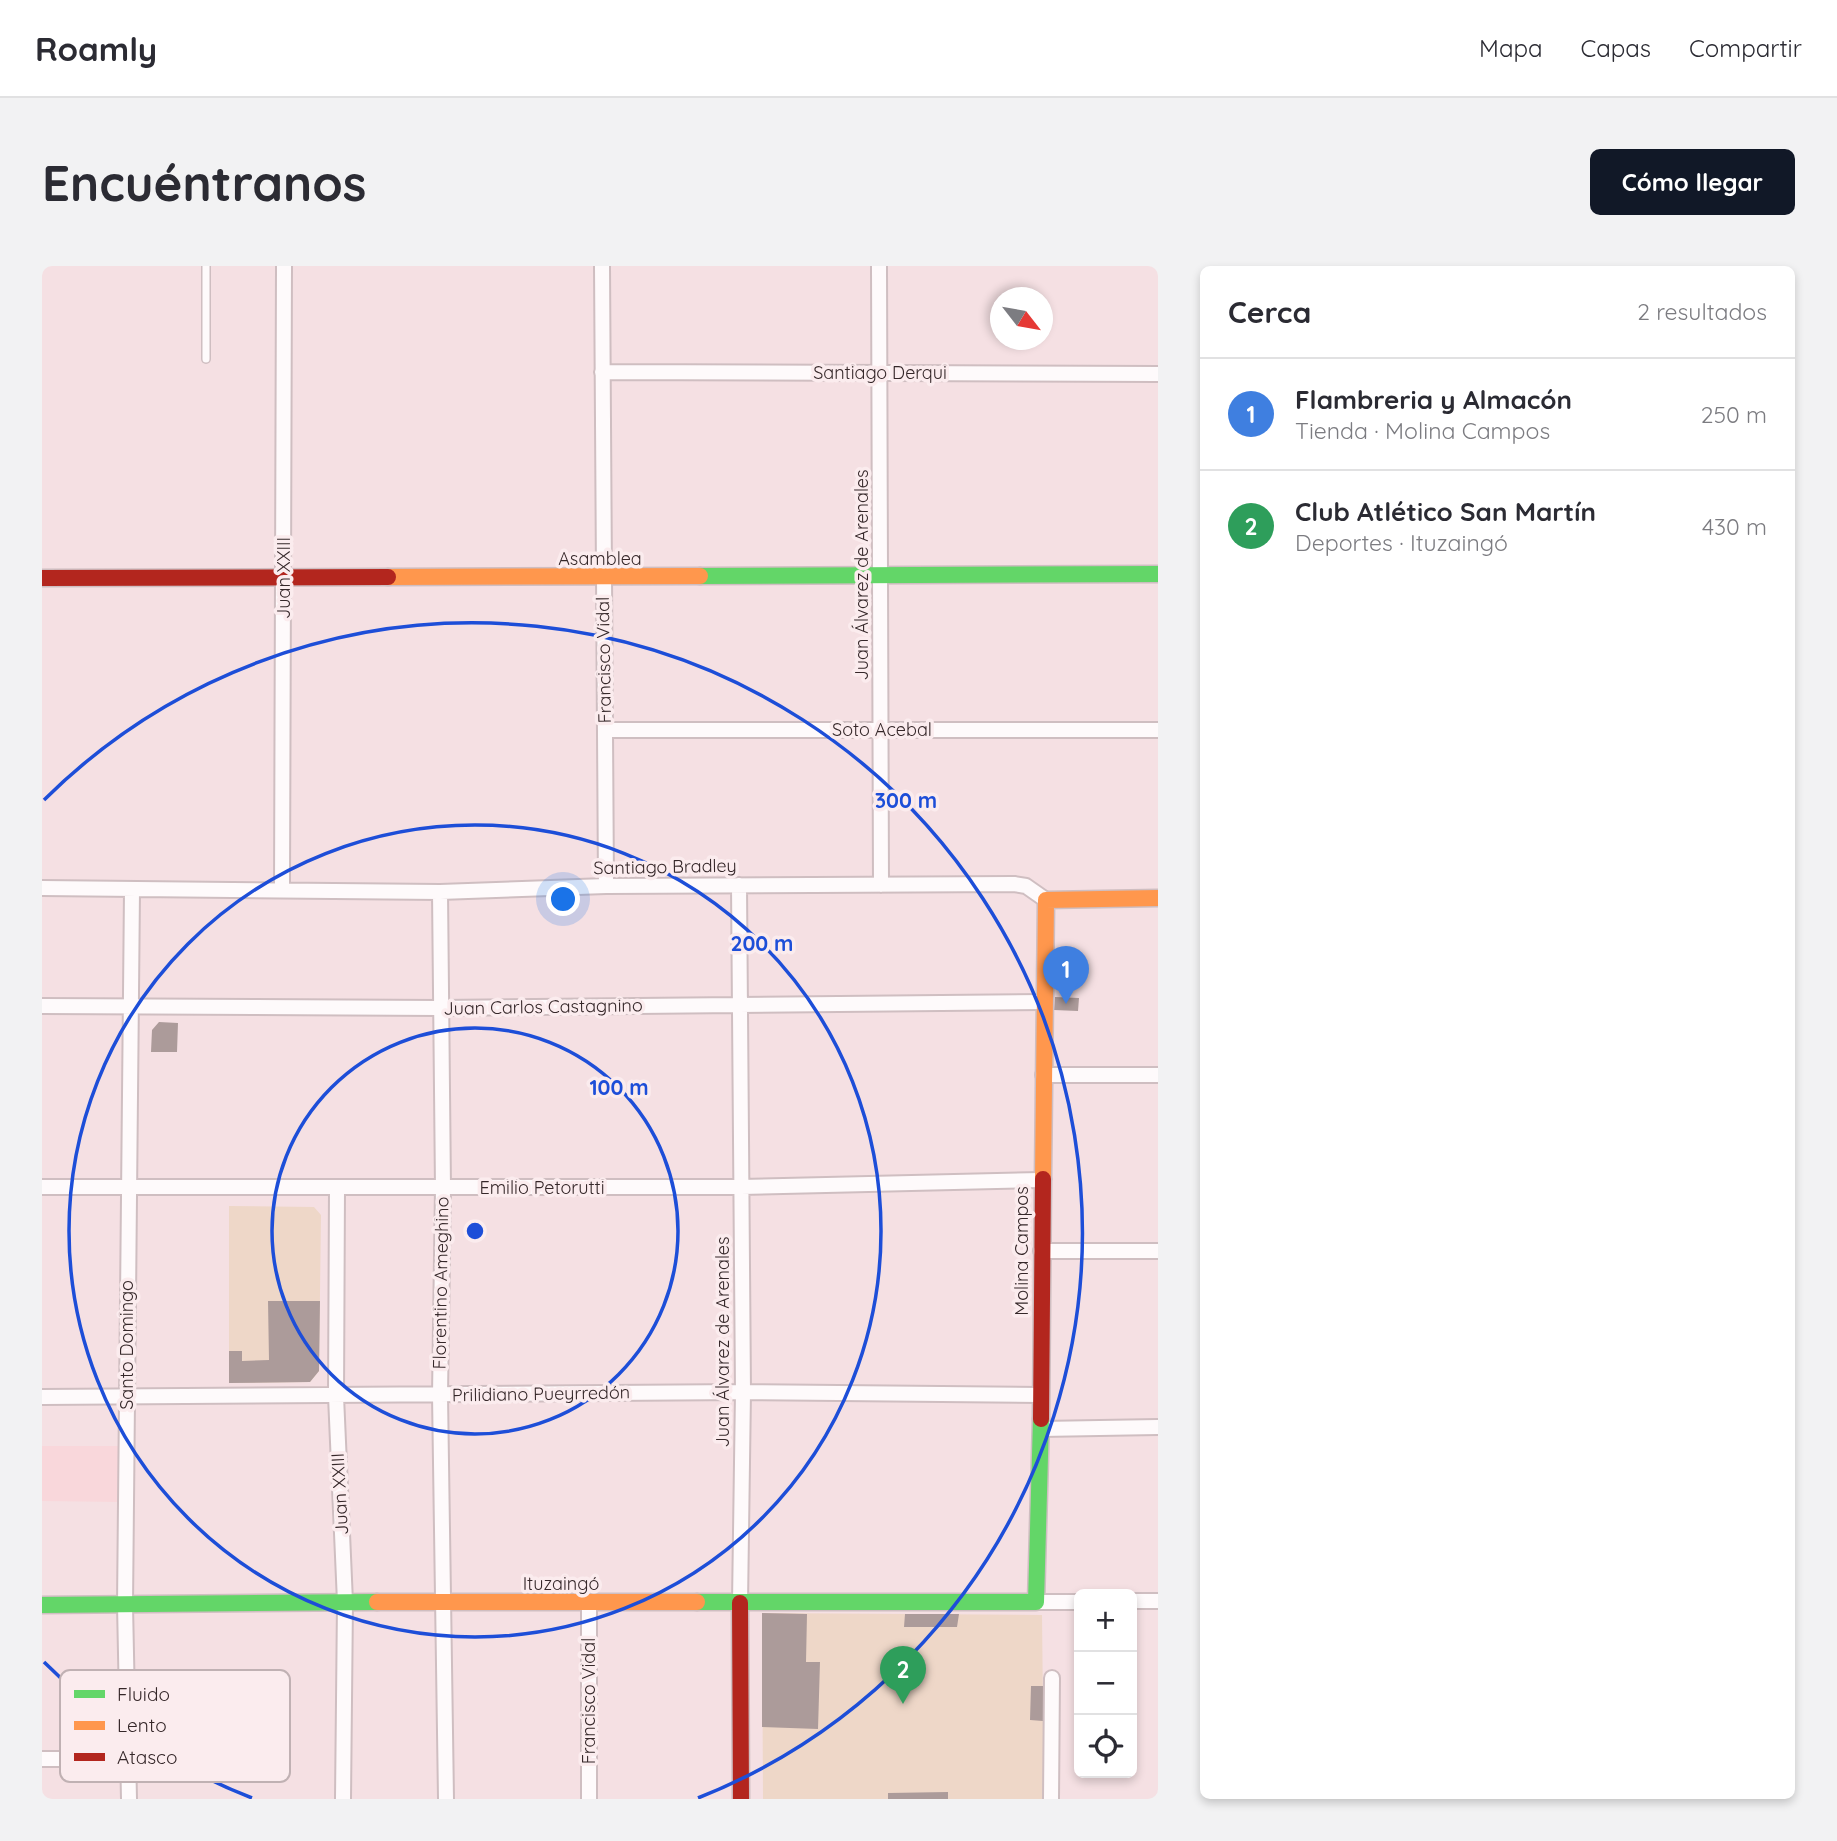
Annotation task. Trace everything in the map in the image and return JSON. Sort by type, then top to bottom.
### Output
[{"type":"street","name":"Juan XXIII","points":[[282,889],[285,266]]},
{"type":"street","name":"Francisco Vidal","points":[[602,266],[606,887]]},
{"type":"street","name":"Juan Álvarez de Arenales","points":[[879,266],[881,885]]},
{"type":"street","name":"Santiago Derqui","points":[[602,372],[1158,374]]},
{"type":"street","name":"Asamblea","points":[[42,578],[882,578],[1158,574]]},
{"type":"street","name":"Soto Acebal","points":[[605,730],[1158,730]]},
{"type":"street","name":"Santiago Bradley","points":[[42,888],[440,892],[739,885],[1014,884],[1026,886],[1046,900],[1158,898]]},
{"type":"street","name":"Juan Álvarez de Arenales","points":[[739,885],[743,1392],[741,1799]]},
{"type":"street","name":"Santo Domingo","points":[[126,1670],[132,891]]},
{"type":"street","name":"Florentino Ameghino","points":[[440,892],[443,1188],[440,1395],[446,1799]]},
{"type":"street","name":"Molina Campos","points":[[1036,1602],[1041,1429],[1041,1180],[1046,900]]},
{"type":"street","name":"Juan Carlos Castagnino","points":[[42,1006],[440,1008],[1044,1002]]},
{"type":"street","points":[[1043,1074],[1158,1075]]},
{"type":"street","name":"Emilio Petorutti","points":[[42,1188],[741,1187],[1041,1180]]},
{"type":"street","name":"Juan XXIII","points":[[337,1189],[336,1396],[345,1602],[343,1799]]},
{"type":"street","points":[[1041,1251],[1158,1251]]},
{"type":"street","name":"Prilidiano Pueyrredón","points":[[42,1397],[743,1392],[1040,1395]]},
{"type":"street","points":[[1041,1429],[1158,1427]]},
{"type":"street","points":[[1137,1601],[1158,1601]]},
{"type":"street","name":"Ituzaingó","points":[[42,1605],[345,1602],[1074,1602]]},
{"type":"street","name":"Francisco Vidal","points":[[589,1604],[589,1799]]},
{"type":"street","points":[[1051,1799],[1052,1678]]},
{"type":"street","points":[[42,1759],[60,1759]]},
{"type":"lane","points":[[206,266],[206,359]]},
{"type":"shaded area","points":[[229,1206],[314,1207],[321,1215],[319,1371],[310,1382],[229,1383]]},
{"type":"shaded area","points":[[42,1446],[120,1446],[120,1502],[42,1501]]},
{"type":"shaded area","points":[[762,1613],[1042,1615],[1044,1799],[763,1799]]},
{"type":"building","points":[[1055,997],[1079,998],[1078,1011],[1054,1010]]},
{"type":"building","points":[[159,1022],[178,1023],[177,1052],[151,1052],[152,1030]]},
{"type":"building","points":[[268,1301],[320,1301],[319,1371],[310,1382],[229,1383],[229,1351],[242,1351],[242,1361],[269,1360]]},
{"type":"building","points":[[762,1613],[807,1614],[806,1662],[820,1662],[818,1729],[762,1727]]},
{"type":"building","points":[[905,1614],[959,1614],[957,1627],[904,1627]]},
{"type":"building","points":[[1031,1686],[1043,1686],[1043,1721],[1030,1720]]},
{"type":"building","points":[[948,1792],[948,1799],[888,1799],[888,1793]]},
{"type":"traffic: fast","points":[[700,576],[1158,574]]},
{"type":"traffic: fast","points":[[697,1602],[1036,1602],[1041,1419]]},
{"type":"traffic: fast","points":[[42,1605],[377,1602]]},
{"type":"traffic: slow","points":[[388,577],[700,576]]},
{"type":"traffic: slow","points":[[1043,1179],[1046,900],[1158,898]]},
{"type":"traffic: slow","points":[[377,1602],[697,1602]]},
{"type":"traffic: jam","points":[[42,578],[388,577]]},
{"type":"traffic: jam","points":[[1041,1419],[1043,1179]]},
{"type":"traffic: jam","points":[[740,1603],[741,1799]]},
{"type":"place","name":"Flambreria y Almacón","points":[[1066,1004]]},
{"type":"place","name":"Club Atlético San Martín","points":[[903,1704]]}]
